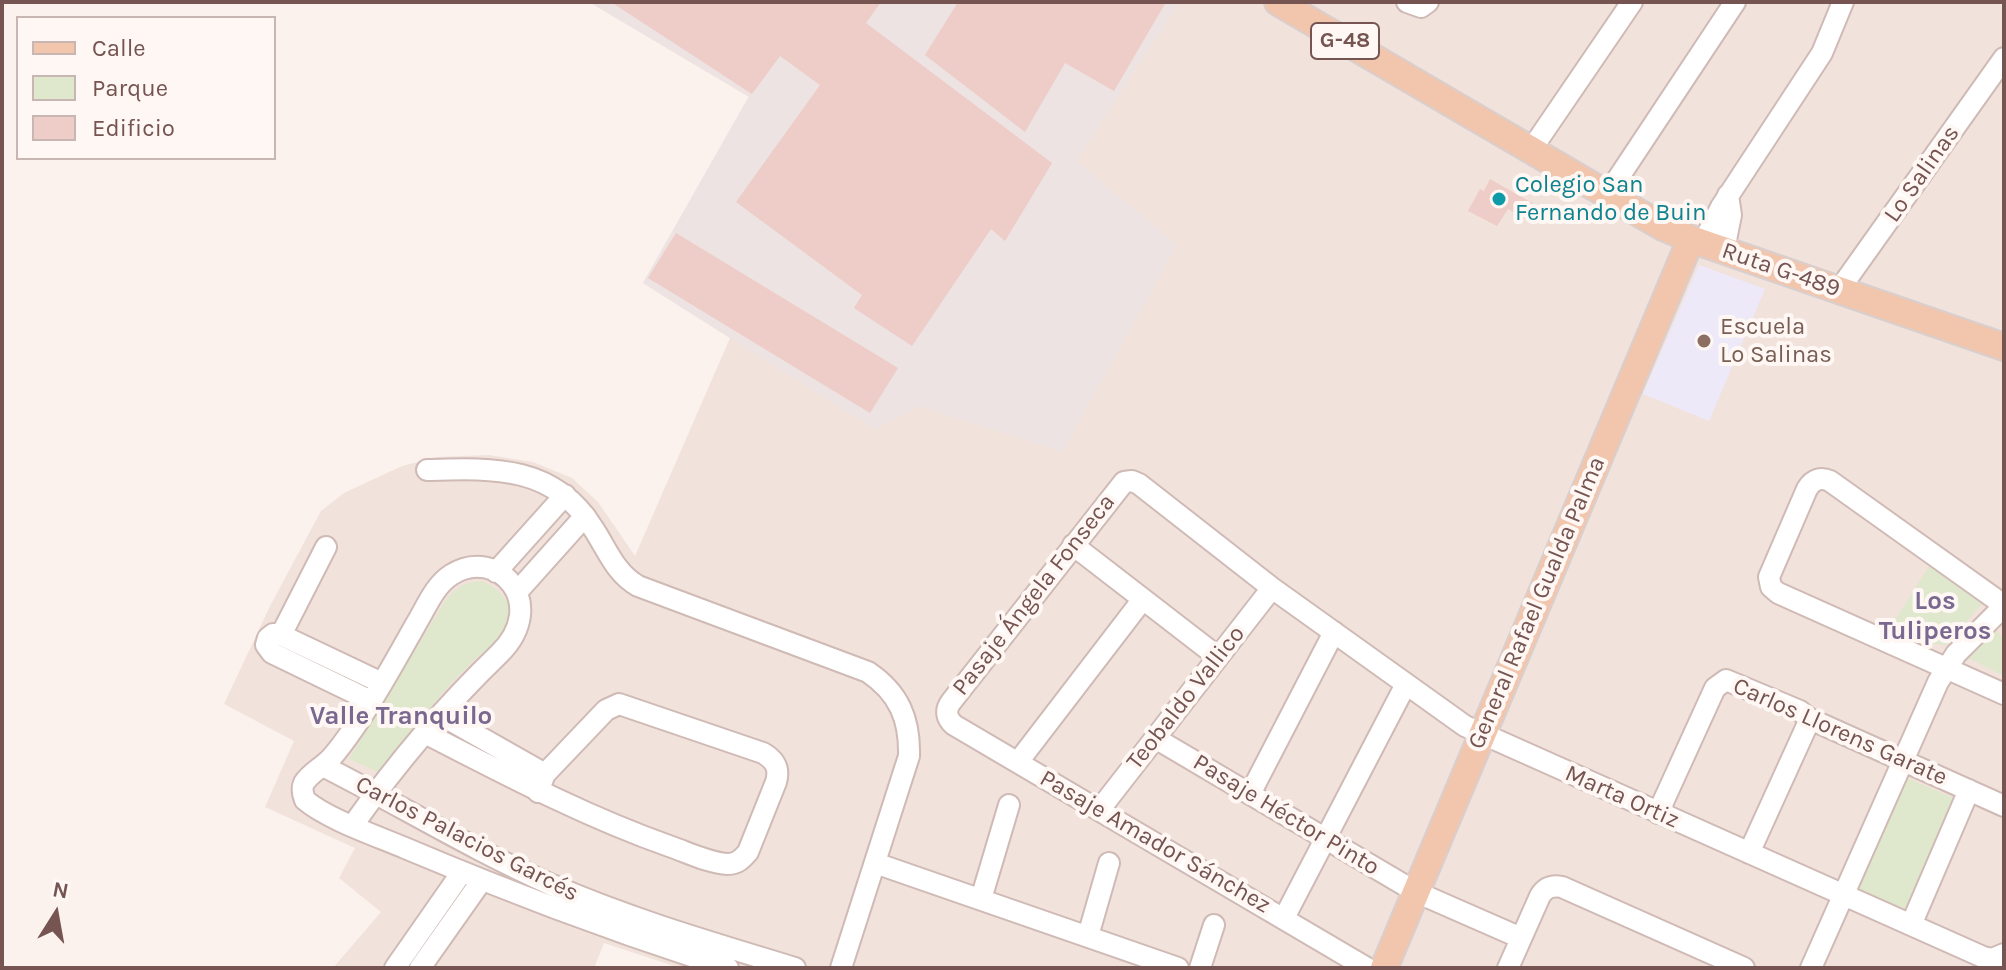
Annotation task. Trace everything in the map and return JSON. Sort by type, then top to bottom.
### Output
[{"type":"main road","name":"Ruta G-489","points":[[1279,2],[1663,227],[2004,347]]},
{"type":"main road","name":"General Rafael Gualda Palma","points":[[1384,968],[1481,735],[1706,244]]},
{"type":"street","points":[[1407,2],[1421,7],[1428,2]]},
{"type":"street","points":[[1531,150],[1632,2]]},
{"type":"street","points":[[1607,195],[1735,2]]},
{"type":"street","points":[[1706,244],[1731,215],[1728,195],[1822,53],[1843,2]]},
{"type":"street","name":"Lo Salinas","points":[[1839,290],[2004,58]]},
{"type":"street","points":[[427,470],[488,468],[520,472],[565,495],[585,516],[623,578],[868,672],[888,685],[910,733],[909,756],[841,968]]},
{"type":"street","points":[[1811,968],[1946,667],[2001,613],[1830,481],[1817,479],[1807,489],[1771,572],[1770,583],[1778,593],[1946,667],[2004,694]]},
{"type":"street","name":"Marta Ortiz","points":[[1127,481],[1139,484],[1272,588],[1481,735],[1983,957],[2000,956]]},
{"type":"street","name":"Pasaje Ángela Fonseca","points":[[947,714],[951,702],[1118,487],[1127,481]]},
{"type":"street","points":[[496,572],[565,495]]},
{"type":"street","points":[[517,592],[585,516]]},
{"type":"street","points":[[1073,545],[1218,657]]},
{"type":"street","points":[[281,635],[326,547]]},
{"type":"street","points":[[323,766],[352,731],[443,581],[469,568],[486,568],[510,583],[517,592],[522,609],[515,634],[425,733],[353,825]]},
{"type":"street","name":"Teobaldo Vallico","points":[[1100,809],[1272,588]]},
{"type":"street","points":[[1018,762],[1143,599]]},
{"type":"street","points":[[1250,794],[1334,632]]},
{"type":"street","points":[[371,701],[272,653],[266,645],[268,638],[273,634],[281,635],[382,683]]},
{"type":"street","name":"Carlos Llorens Garate","points":[[1658,813],[1720,682],[1734,681],[1800,711],[1810,719],[2004,806]]},
{"type":"street","points":[[1284,918],[1406,684]]},
{"type":"street","points":[[425,733],[541,783],[662,843],[712,861],[732,864],[742,859],[750,848],[778,771],[771,758],[763,753],[619,704],[606,710],[541,783]]},
{"type":"street","name":"Pasaje Amador Sánchez","points":[[947,714],[954,725],[1367,968]]},
{"type":"street","points":[[441,715],[541,783]]},
{"type":"street","points":[[1749,853],[1810,719]]},
{"type":"street","name":"Pasaje Héctor Pinto","points":[[1155,738],[1416,892],[1521,938]]},
{"type":"street","name":"Carlos Palacios Garcés","points":[[728,968],[614,931],[462,872],[353,825],[309,804],[302,791],[305,782],[323,766],[461,841],[553,885],[638,918],[795,968]]},
{"type":"street","points":[[1911,925],[1969,790]]},
{"type":"street","points":[[981,899],[1009,805]]},
{"type":"street","points":[[875,863],[1178,968]]},
{"type":"street","points":[[1088,936],[1109,863]]},
{"type":"street","points":[[395,968],[462,872]]},
{"type":"street","points":[[420,968],[482,880]]},
{"type":"street","points":[[1508,968],[1540,896],[1549,887],[1562,887],[1744,968]]},
{"type":"street","points":[[1200,968],[1214,925]]},
{"type":"shaded area","points":[[589,2],[2004,2],[2004,968],[680,968],[604,943],[594,968],[333,968],[381,912],[339,878],[355,848],[265,807],[294,741],[224,704],[270,606],[321,511],[344,493],[402,466],[437,457],[489,455],[533,462],[572,478],[598,502],[635,556],[730,338],[643,283],[749,97]]},
{"type":"shaded area","points":[[589,2],[1180,2],[1076,161],[1177,245],[1062,452],[920,406],[874,429],[643,283],[749,96]]},
{"type":"shaded area","name":"Escuela Lo Salinas","points":[[1699,265],[1765,289],[1709,421],[1643,394]]},
{"type":"green space","points":[[1929,566],[1983,603],[1946,645],[1924,643],[1890,628]]},
{"type":"green space","points":[[482,581],[501,593],[509,606],[510,621],[504,634],[446,689],[378,772],[349,759],[445,601],[461,586]]},
{"type":"green space","points":[[1995,629],[2004,639],[2004,676],[1968,658]]},
{"type":"green space","points":[[1905,777],[1958,800],[1907,914],[1855,893]]},
{"type":"building","points":[[611,2],[881,2],[866,23],[1052,163],[1005,241],[991,229],[912,346],[854,308],[862,295],[736,202],[820,85],[780,56],[752,94]]},
{"type":"building","points":[[958,2],[1166,2],[1114,91],[1065,63],[1025,132],[925,55]]},
{"type":"building","name":"Colegio San Fernando de Buin","points":[[1490,179],[1539,207],[1531,222],[1508,209],[1497,226],[1468,211],[1480,189],[1484,191]]},
{"type":"building","points":[[676,233],[898,368],[870,413],[648,278]]},
{"type":"place","name":"Colegio San Fernando de Buin","points":[[1499,199]]},
{"type":"place","name":"Escuela Lo Salinas","points":[[1704,341]]},
{"type":"district","name":"Los Tuliperos","points":[[1935,617]]},
{"type":"district","name":"Valle Tranquilo","points":[[401,717]]}]
